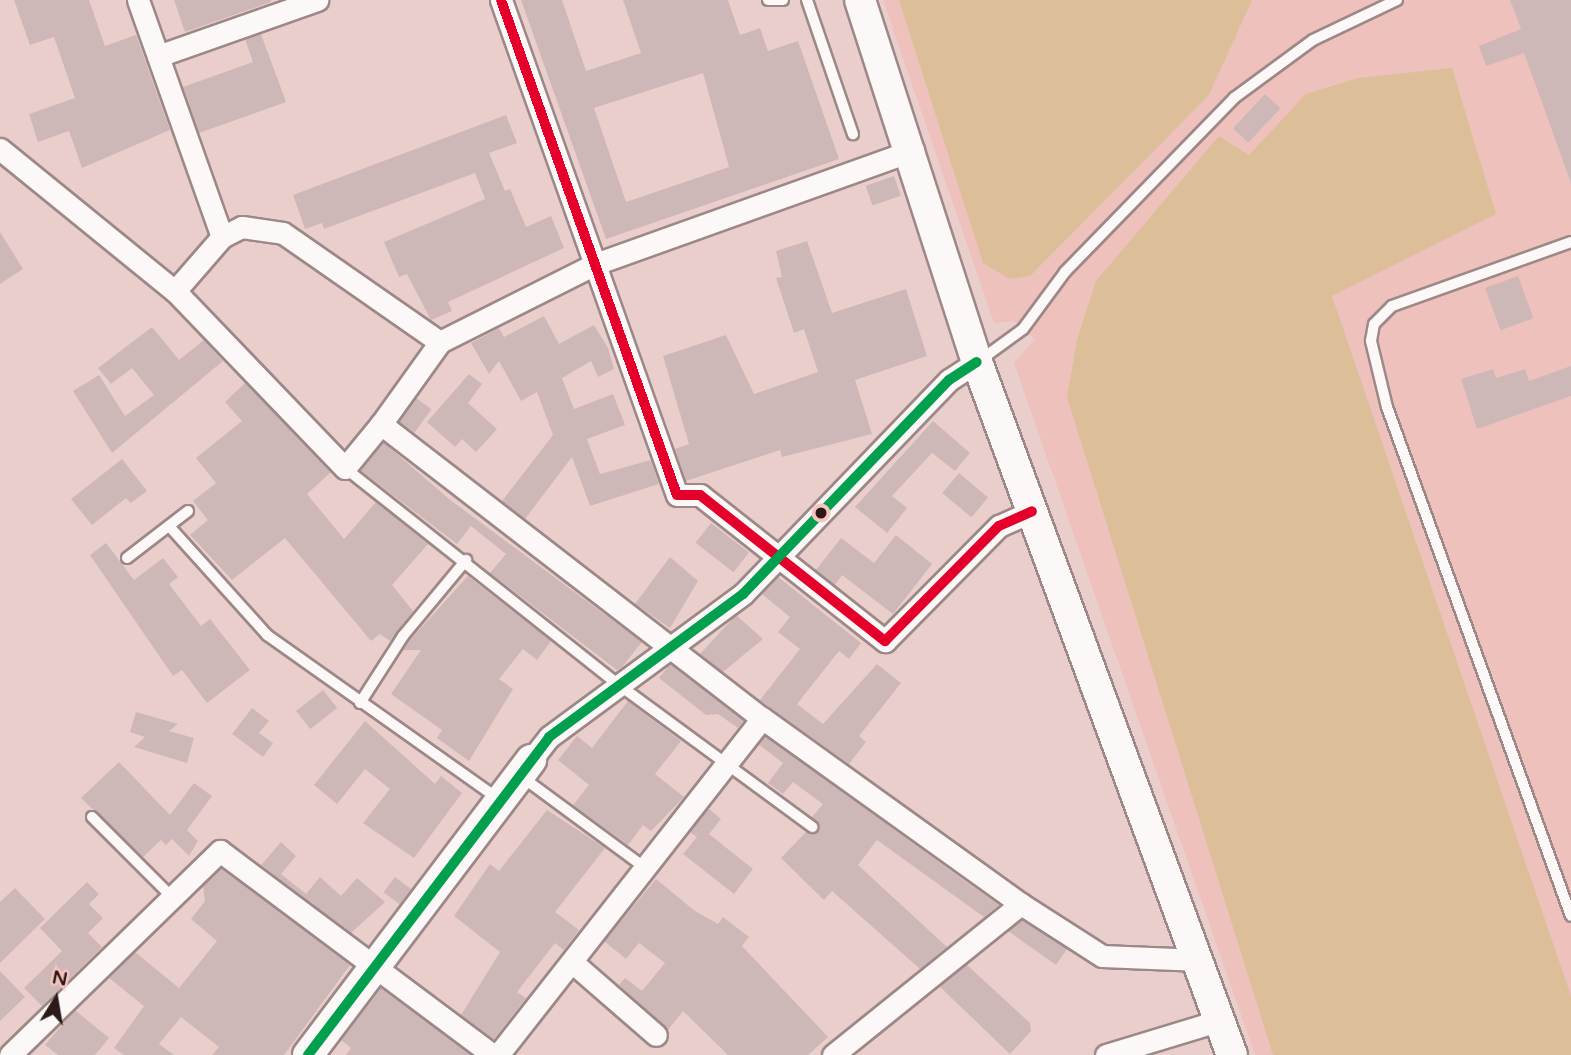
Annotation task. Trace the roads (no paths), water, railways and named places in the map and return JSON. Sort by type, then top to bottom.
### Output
[{"type":"street","points":[[138,0],[222,237]]},
{"type":"street","points":[[158,56],[317,0]]},
{"type":"street","points":[[501,0],[677,495],[700,495],[885,641],[999,526],[1032,511]]},
{"type":"street","points":[[860,0],[913,150],[977,362],[1232,1055]]},
{"type":"street","points":[[0,149],[175,291],[345,468],[381,424],[440,342],[595,264],[913,150]]},
{"type":"street","points":[[175,291],[222,237],[242,227],[284,233],[440,342]]},
{"type":"street","points":[[308,1055],[499,799],[549,737],[673,644],[732,604],[779,559],[950,380],[977,362]]},
{"type":"street","points":[[381,424],[673,644],[762,718],[1021,904],[1102,956],[1199,960]]},
{"type":"street","points":[[10,1055],[212,856],[231,853],[495,1055],[647,869],[725,763],[762,718]]},
{"type":"street","points":[[833,1055],[1021,904]]},
{"type":"street","points":[[572,962],[656,1035]]},
{"type":"street","points":[[1106,1055],[1221,1020]]},
{"type":"lane","points":[[768,0],[783,0]]},
{"type":"lane","points":[[807,0],[853,134]]},
{"type":"lane","points":[[977,362],[1023,329],[1065,272],[1234,98],[1313,40],[1397,0]]},
{"type":"lane","points":[[1571,242],[1392,306],[1374,324],[1371,341],[1387,407],[1571,916]]},
{"type":"lane","points":[[345,468],[466,560],[619,685],[812,827]]},
{"type":"lane","points":[[127,558],[188,511]]},
{"type":"lane","points":[[169,526],[267,635],[499,799]]},
{"type":"lane","points":[[360,703],[403,636],[466,560]]},
{"type":"lane","points":[[525,768],[647,869]]},
{"type":"lane","points":[[92,817],[171,896]]}]
